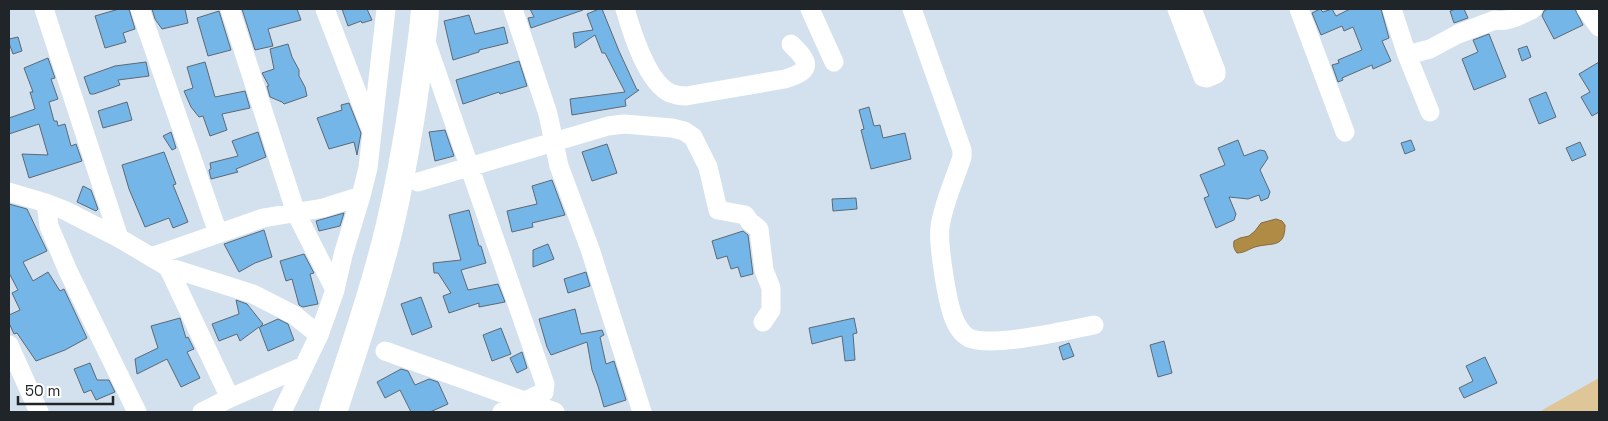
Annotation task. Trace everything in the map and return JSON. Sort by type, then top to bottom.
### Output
[{"type":"highway","points":[[318,412],[343,338],[374,222],[398,94],[408,9]]},
{"type":"highway","points":[[333,412],[383,254],[408,136],[424,21]]},
{"type":"street","points":[[44,9],[120,238]]},
{"type":"street","points":[[140,9],[218,233]]},
{"type":"street","points":[[230,9],[296,213],[334,290]]},
{"type":"street","points":[[324,9],[372,132]]},
{"type":"street","points":[[282,412],[319,334],[334,290],[342,255],[361,196],[368,168],[386,9]]},
{"type":"street","points":[[514,9],[548,114],[559,166],[590,249],[642,412]]},
{"type":"street","points":[[625,9],[649,71],[656,82],[669,93],[677,95],[686,96],[786,80],[796,76],[806,66],[806,62],[791,44]]},
{"type":"street","points":[[810,9],[834,62]]},
{"type":"street","points":[[912,9],[962,150],[962,157],[942,218],[940,239],[950,307],[960,331],[968,337],[977,340],[992,341],[1030,337],[1094,325]]},
{"type":"street","points":[[1177,9],[1203,77],[1207,78],[1216,74],[1216,71],[1192,9]]},
{"type":"street","points":[[1299,9],[1345,132]]},
{"type":"street","points":[[1392,9],[1407,55],[1430,112]]},
{"type":"street","points":[[1407,55],[1430,49],[1493,14],[1500,21],[1533,9]]},
{"type":"street","points":[[1586,9],[1599,27]]},
{"type":"street","points":[[424,21],[470,167],[545,384],[544,392],[502,412]]},
{"type":"street","points":[[418,182],[617,124],[672,128],[689,133],[708,166],[718,210],[745,215],[759,229],[764,270],[771,288],[770,310],[763,322]]},
{"type":"street","points":[[9,192],[46,203],[120,238],[168,267],[253,294],[294,315],[319,334]]},
{"type":"street","points":[[152,257],[263,218],[323,208],[361,196]]},
{"type":"street","points":[[46,203],[49,226],[68,271],[137,412]]},
{"type":"street","points":[[168,267],[230,398]]},
{"type":"street","points":[[9,345],[39,412]]},
{"type":"street","points":[[385,350],[555,412]]},
{"type":"street","points":[[202,412],[304,366]]},
{"type":"shaded area","points":[[1276,219],[1282,221],[1285,225],[1283,238],[1280,241],[1237,253],[1234,241],[1249,236],[1261,223]]},
{"type":"shaded area","points":[[1599,378],[1599,412],[1540,412],[1544,409]]},
{"type":"building","points":[[119,9],[129,9],[135,29],[123,33],[126,42],[105,48],[95,16]]},
{"type":"building","points":[[152,9],[185,9],[188,23],[162,29],[155,19]]},
{"type":"building","points":[[242,9],[297,9],[301,20],[268,29],[273,46],[255,50]]},
{"type":"building","points":[[342,9],[367,9],[372,20],[362,23],[361,21],[348,26]]},
{"type":"building","points":[[530,9],[583,10],[531,28],[528,18],[534,17]]},
{"type":"building","points":[[602,9],[619,51],[637,90],[639,90],[625,100],[626,106],[572,115],[570,99],[625,92],[605,53],[602,53],[595,35],[575,48],[573,33],[593,30],[587,14]]},
{"type":"building","points":[[1320,9],[1323,12],[1332,9],[1336,16],[1350,9],[1381,9],[1389,38],[1382,41],[1391,61],[1373,69],[1372,65],[1342,78],[1343,80],[1338,82],[1332,65],[1339,63],[1338,60],[1362,50],[1353,27],[1344,31],[1342,26],[1321,35],[1312,13]]},
{"type":"building","points":[[1464,9],[1468,18],[1454,23],[1450,11]]},
{"type":"building","points":[[1548,9],[1575,9],[1583,25],[1554,39],[1542,16],[1544,11]]},
{"type":"building","points":[[219,11],[231,50],[208,56],[197,18]]},
{"type":"building","points":[[469,15],[475,34],[504,27],[508,43],[479,50],[479,52],[453,60],[444,21]]},
{"type":"building","points":[[1489,34],[1506,77],[1474,90],[1462,59],[1478,52],[1473,40]]},
{"type":"building","points":[[18,37],[22,51],[13,54],[9,39]]},
{"type":"building","points":[[288,44],[307,96],[284,104],[270,97],[267,86],[269,86],[262,73],[274,69],[270,49]]},
{"type":"building","points":[[1527,46],[1531,57],[1522,61],[1518,49]]},
{"type":"building","points":[[48,58],[55,78],[51,79],[58,99],[49,102],[54,121],[57,121],[58,126],[65,124],[71,146],[76,144],[82,161],[29,178],[22,154],[48,155],[39,124],[9,134],[9,118],[35,109],[30,92],[33,92],[24,68]]},
{"type":"building","points":[[519,61],[527,86],[500,94],[499,92],[463,104],[456,80]]},
{"type":"building","points":[[146,62],[149,76],[118,80],[120,85],[90,94],[84,77],[115,66]]},
{"type":"building","points":[[205,62],[215,97],[245,91],[250,108],[222,114],[227,130],[210,136],[203,116],[199,117],[191,107],[184,91],[193,88],[187,67]]},
{"type":"building","points":[[1599,62],[1599,112],[1592,116],[1581,97],[1590,92],[1579,74]]},
{"type":"building","points":[[1546,92],[1556,117],[1539,124],[1529,99]]},
{"type":"building","points":[[127,102],[132,120],[103,128],[98,111]]},
{"type":"building","points":[[349,103],[361,133],[357,155],[354,142],[329,149],[317,118],[342,110],[341,105]]},
{"type":"building","points":[[869,107],[874,126],[880,125],[883,138],[905,133],[911,159],[871,169],[861,130],[864,129],[859,110]]},
{"type":"building","points":[[445,130],[454,156],[435,161],[429,132]]},
{"type":"building","points":[[171,132],[176,148],[172,150],[163,136]]},
{"type":"building","points":[[258,132],[266,157],[236,169],[238,172],[211,179],[210,163],[238,156],[232,141]]},
{"type":"building","points":[[1238,140],[1244,156],[1260,150],[1265,151],[1268,158],[1260,170],[1270,192],[1268,198],[1261,201],[1259,195],[1248,199],[1229,197],[1236,214],[1234,220],[1216,228],[1204,198],[1209,196],[1200,175],[1225,165],[1218,148]]},
{"type":"building","points":[[1411,140],[1415,150],[1405,154],[1401,143]]},
{"type":"building","points":[[1580,142],[1586,155],[1572,161],[1566,148]]},
{"type":"building","points":[[607,144],[617,173],[592,181],[582,152]]},
{"type":"building","points":[[164,152],[176,184],[173,185],[188,222],[173,228],[169,218],[145,227],[129,189],[122,165]]},
{"type":"building","points":[[552,180],[565,215],[532,223],[533,227],[512,232],[507,211],[537,204],[532,186]]},
{"type":"building","points":[[83,186],[91,190],[98,209],[96,211],[77,202]]},
{"type":"building","points":[[856,198],[857,209],[833,211],[832,199]]},
{"type":"building","points":[[9,204],[27,209],[47,251],[23,262],[33,281],[48,272],[60,291],[64,289],[87,338],[65,350],[36,361],[17,333],[14,334],[9,323],[9,315],[20,310],[12,293],[18,290],[9,273]]},
{"type":"building","points":[[469,210],[486,263],[461,270],[468,290],[498,284],[505,302],[479,307],[479,303],[449,313],[443,296],[451,293],[438,273],[434,273],[433,263],[461,260],[449,215]]},
{"type":"building","points":[[344,213],[340,226],[319,231],[316,221]]},
{"type":"building","points":[[264,230],[272,257],[255,263],[239,272],[224,244]]},
{"type":"building","points":[[743,231],[748,235],[753,274],[741,277],[738,267],[731,269],[727,256],[717,259],[712,241]]},
{"type":"building","points":[[548,244],[554,259],[533,267],[533,250]]},
{"type":"building","points":[[304,254],[314,273],[310,274],[318,304],[303,307],[299,305],[292,279],[286,281],[280,261]]},
{"type":"building","points":[[586,272],[590,286],[568,293],[564,279]]},
{"type":"building","points":[[421,297],[432,327],[412,335],[401,304]]},
{"type":"building","points":[[236,300],[247,304],[263,324],[260,327],[278,319],[288,324],[294,340],[268,351],[259,327],[240,341],[237,334],[219,341],[212,324],[239,314]]},
{"type":"building","points":[[575,309],[581,334],[602,330],[604,335],[600,337],[606,364],[614,361],[626,400],[604,407],[592,370],[587,342],[551,355],[539,319]]},
{"type":"building","points":[[180,318],[186,338],[188,337],[194,349],[187,352],[200,378],[181,387],[167,359],[137,374],[135,359],[158,348],[151,326]]},
{"type":"building","points":[[854,318],[857,333],[853,334],[855,360],[845,361],[842,336],[812,344],[809,328]]},
{"type":"building","points":[[501,328],[511,354],[492,361],[483,335]]},
{"type":"building","points":[[1164,341],[1172,373],[1158,377],[1150,345]]},
{"type":"building","points":[[1069,343],[1074,356],[1063,360],[1059,347]]},
{"type":"building","points":[[522,352],[527,368],[517,373],[510,358]]},
{"type":"building","points":[[1485,357],[1497,383],[1464,398],[1459,388],[1473,381],[1466,366]]},
{"type":"building","points":[[90,363],[97,380],[109,380],[115,392],[96,400],[91,390],[84,393],[74,369]]},
{"type":"building","points":[[401,369],[408,371],[415,385],[429,379],[438,382],[448,404],[430,412],[411,412],[400,390],[385,398],[377,382]]}]
